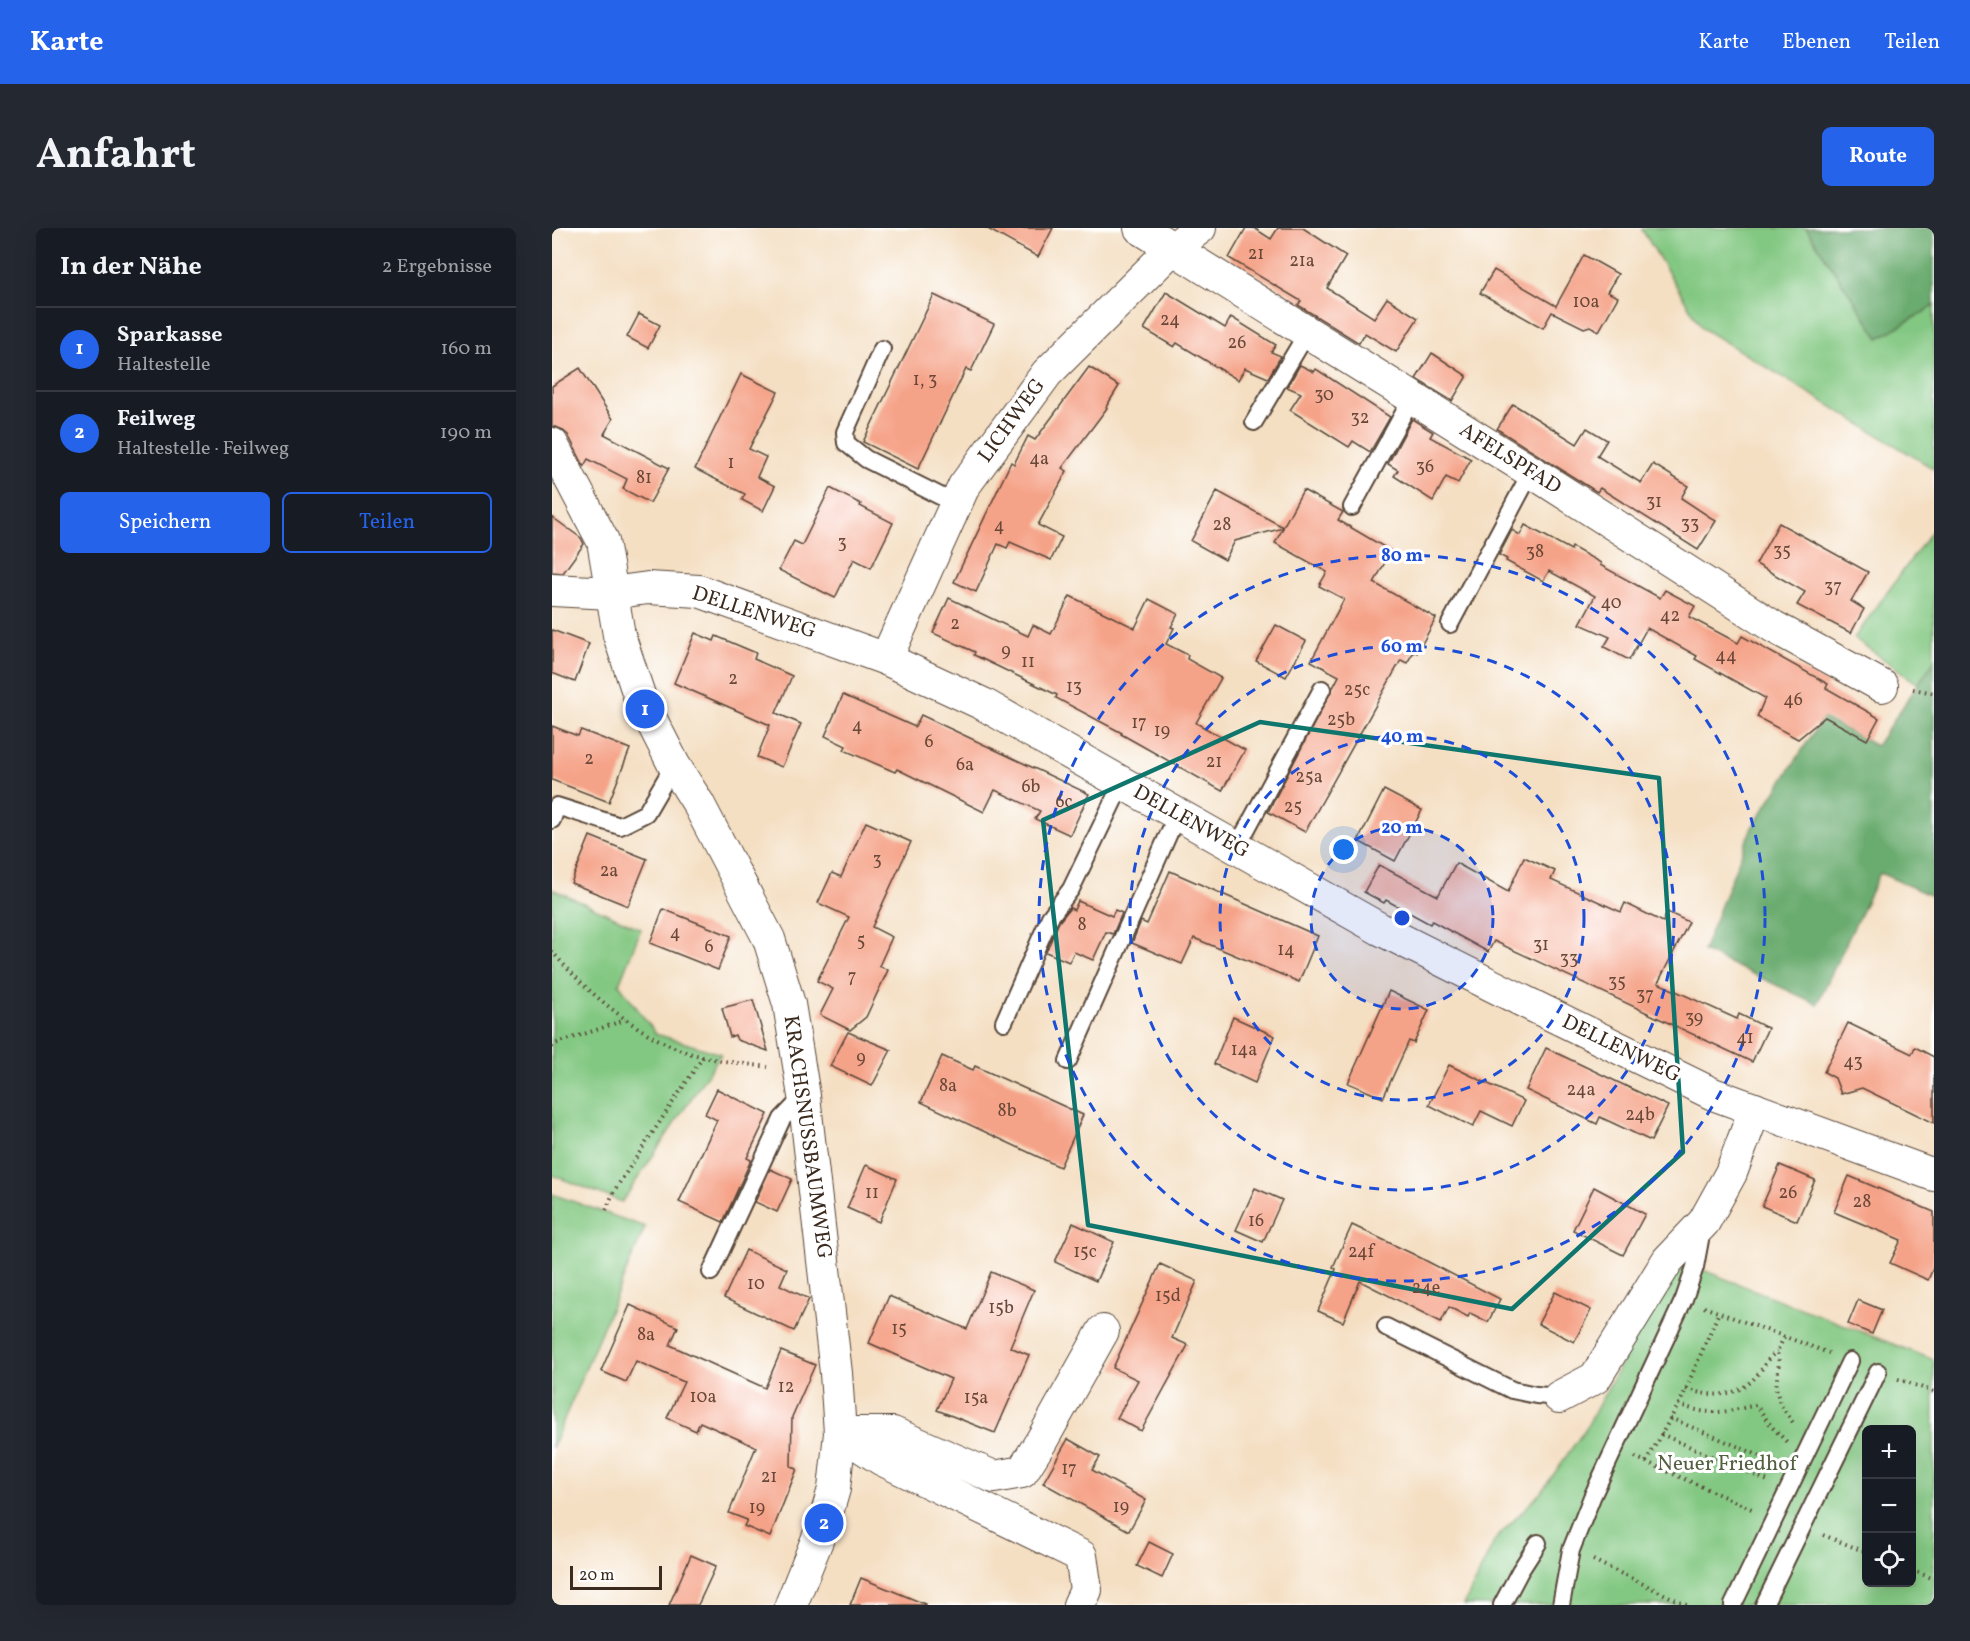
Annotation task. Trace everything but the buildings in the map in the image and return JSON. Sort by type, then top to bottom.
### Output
[{"type":"street","name":"AFELSPFAD","points":[[1140,228],[1774,627],[1882,686]]},
{"type":"street","name":"LICHWEG","points":[[886,658],[964,486],[1047,373],[1172,249],[1200,228]]},
{"type":"street","name":"KRACHSNUSSBAUMWEG","points":[[552,444],[603,541],[619,635],[640,698],[769,939],[789,1004],[802,1084],[837,1373],[840,1433],[834,1489],[824,1523],[791,1605]]},
{"type":"street","name":"DELLENWEG","points":[[552,590],[611,593],[648,588],[699,591],[886,658],[983,704],[1380,929],[1713,1094],[1934,1175]]},
{"type":"street","points":[[1559,1397],[1595,1378],[1668,1260],[1704,1222],[1731,1173],[1755,1109]]},
{"type":"street","points":[[840,1433],[893,1433],[994,1477],[1022,1472],[1103,1331]]},
{"type":"street","points":[[840,1433],[881,1459],[1081,1556],[1086,1590],[1079,1605]]},
{"type":"lane","points":[[1254,422],[1307,333]]},
{"type":"lane","points":[[882,349],[845,432],[846,443],[866,459],[956,504]]},
{"type":"lane","points":[[1352,507],[1412,398]]},
{"type":"lane","points":[[1450,624],[1531,472]]},
{"type":"lane","points":[[1236,847],[1322,689]]},
{"type":"lane","points":[[552,820],[557,806],[620,826],[646,813],[674,765]]},
{"type":"lane","points":[[1004,1022],[1050,917],[1071,890],[1122,783]]},
{"type":"lane","points":[[1068,1061],[1177,814]]},
{"type":"lane","points":[[711,1272],[782,1119],[802,1084]]},
{"type":"lane","points":[[1561,1605],[1571,1550],[1684,1299],[1695,1267],[1704,1222]]},
{"type":"lane","points":[[1386,1327],[1512,1390],[1559,1397]]},
{"type":"lane","points":[[1734,1605],[1850,1361]]},
{"type":"lane","points":[[1764,1605],[1878,1372]]},
{"type":"lane","points":[[1502,1605],[1538,1543]]},
{"type":"path","points":[[552,951],[572,975],[625,1020],[676,1048],[802,1084]]},
{"type":"path","points":[[552,1047],[625,1020]]},
{"type":"path","points":[[606,1210],[614,1191],[703,1057]]},
{"type":"path","points":[[1684,1299],[1850,1361]]},
{"type":"path","points":[[1646,1462],[1686,1389],[1719,1312]]},
{"type":"path","points":[[1686,1389],[1705,1395],[1724,1395],[1744,1387],[1759,1373],[1768,1358],[1777,1352],[1784,1337]]},
{"type":"path","points":[[1777,1352],[1779,1362],[1776,1388],[1780,1404],[1788,1418],[1797,1427],[1814,1437]]},
{"type":"path","points":[[1878,1372],[1934,1392]]},
{"type":"path","points":[[1678,1404],[1696,1412],[1724,1412],[1756,1405],[1772,1427],[1787,1442],[1807,1452]]},
{"type":"path","points":[[1670,1418],[1797,1472]]},
{"type":"path","points":[[1661,1434],[1789,1490]]},
{"type":"path","points":[[1615,1448],[1774,1519]]},
{"type":"path","points":[[1800,1529],[1862,1550]]},
{"type":"path","points":[[1571,1550],[1688,1605]]},
{"type":"path","points":[[1916,1572],[1934,1579]]},
{"type":"highlighted area","points":[[1260,722],[1659,778],[1683,1152],[1512,1309],[1088,1225],[1043,820]]},
{"type":"green space","points":[[1641,228],[1806,228],[1879,338],[1934,306],[1934,469],[1702,328]]},
{"type":"green space","points":[[1806,228],[1934,228],[1934,306],[1879,338]]},
{"type":"green space","points":[[1934,528],[1934,661],[1918,684],[1854,638]]},
{"type":"green space","points":[[1934,661],[1934,897],[1880,873],[1817,1004],[1703,951],[1751,829],[1823,718],[1876,746]]},
{"type":"green space","points":[[552,889],[641,929],[619,984],[656,1034],[721,1054],[622,1202],[552,1175]]},
{"type":"green space","points":[[552,1194],[645,1227],[552,1448]]},
{"type":"green space","name":"Neuer Friedhof","points":[[1677,1260],[1934,1360],[1934,1605],[1464,1605],[1495,1540],[1542,1491],[1586,1428]]},
{"type":"place","name":"Sparkasse","points":[[645,709]]},
{"type":"place","name":"Feilweg","points":[[824,1523]]}]
